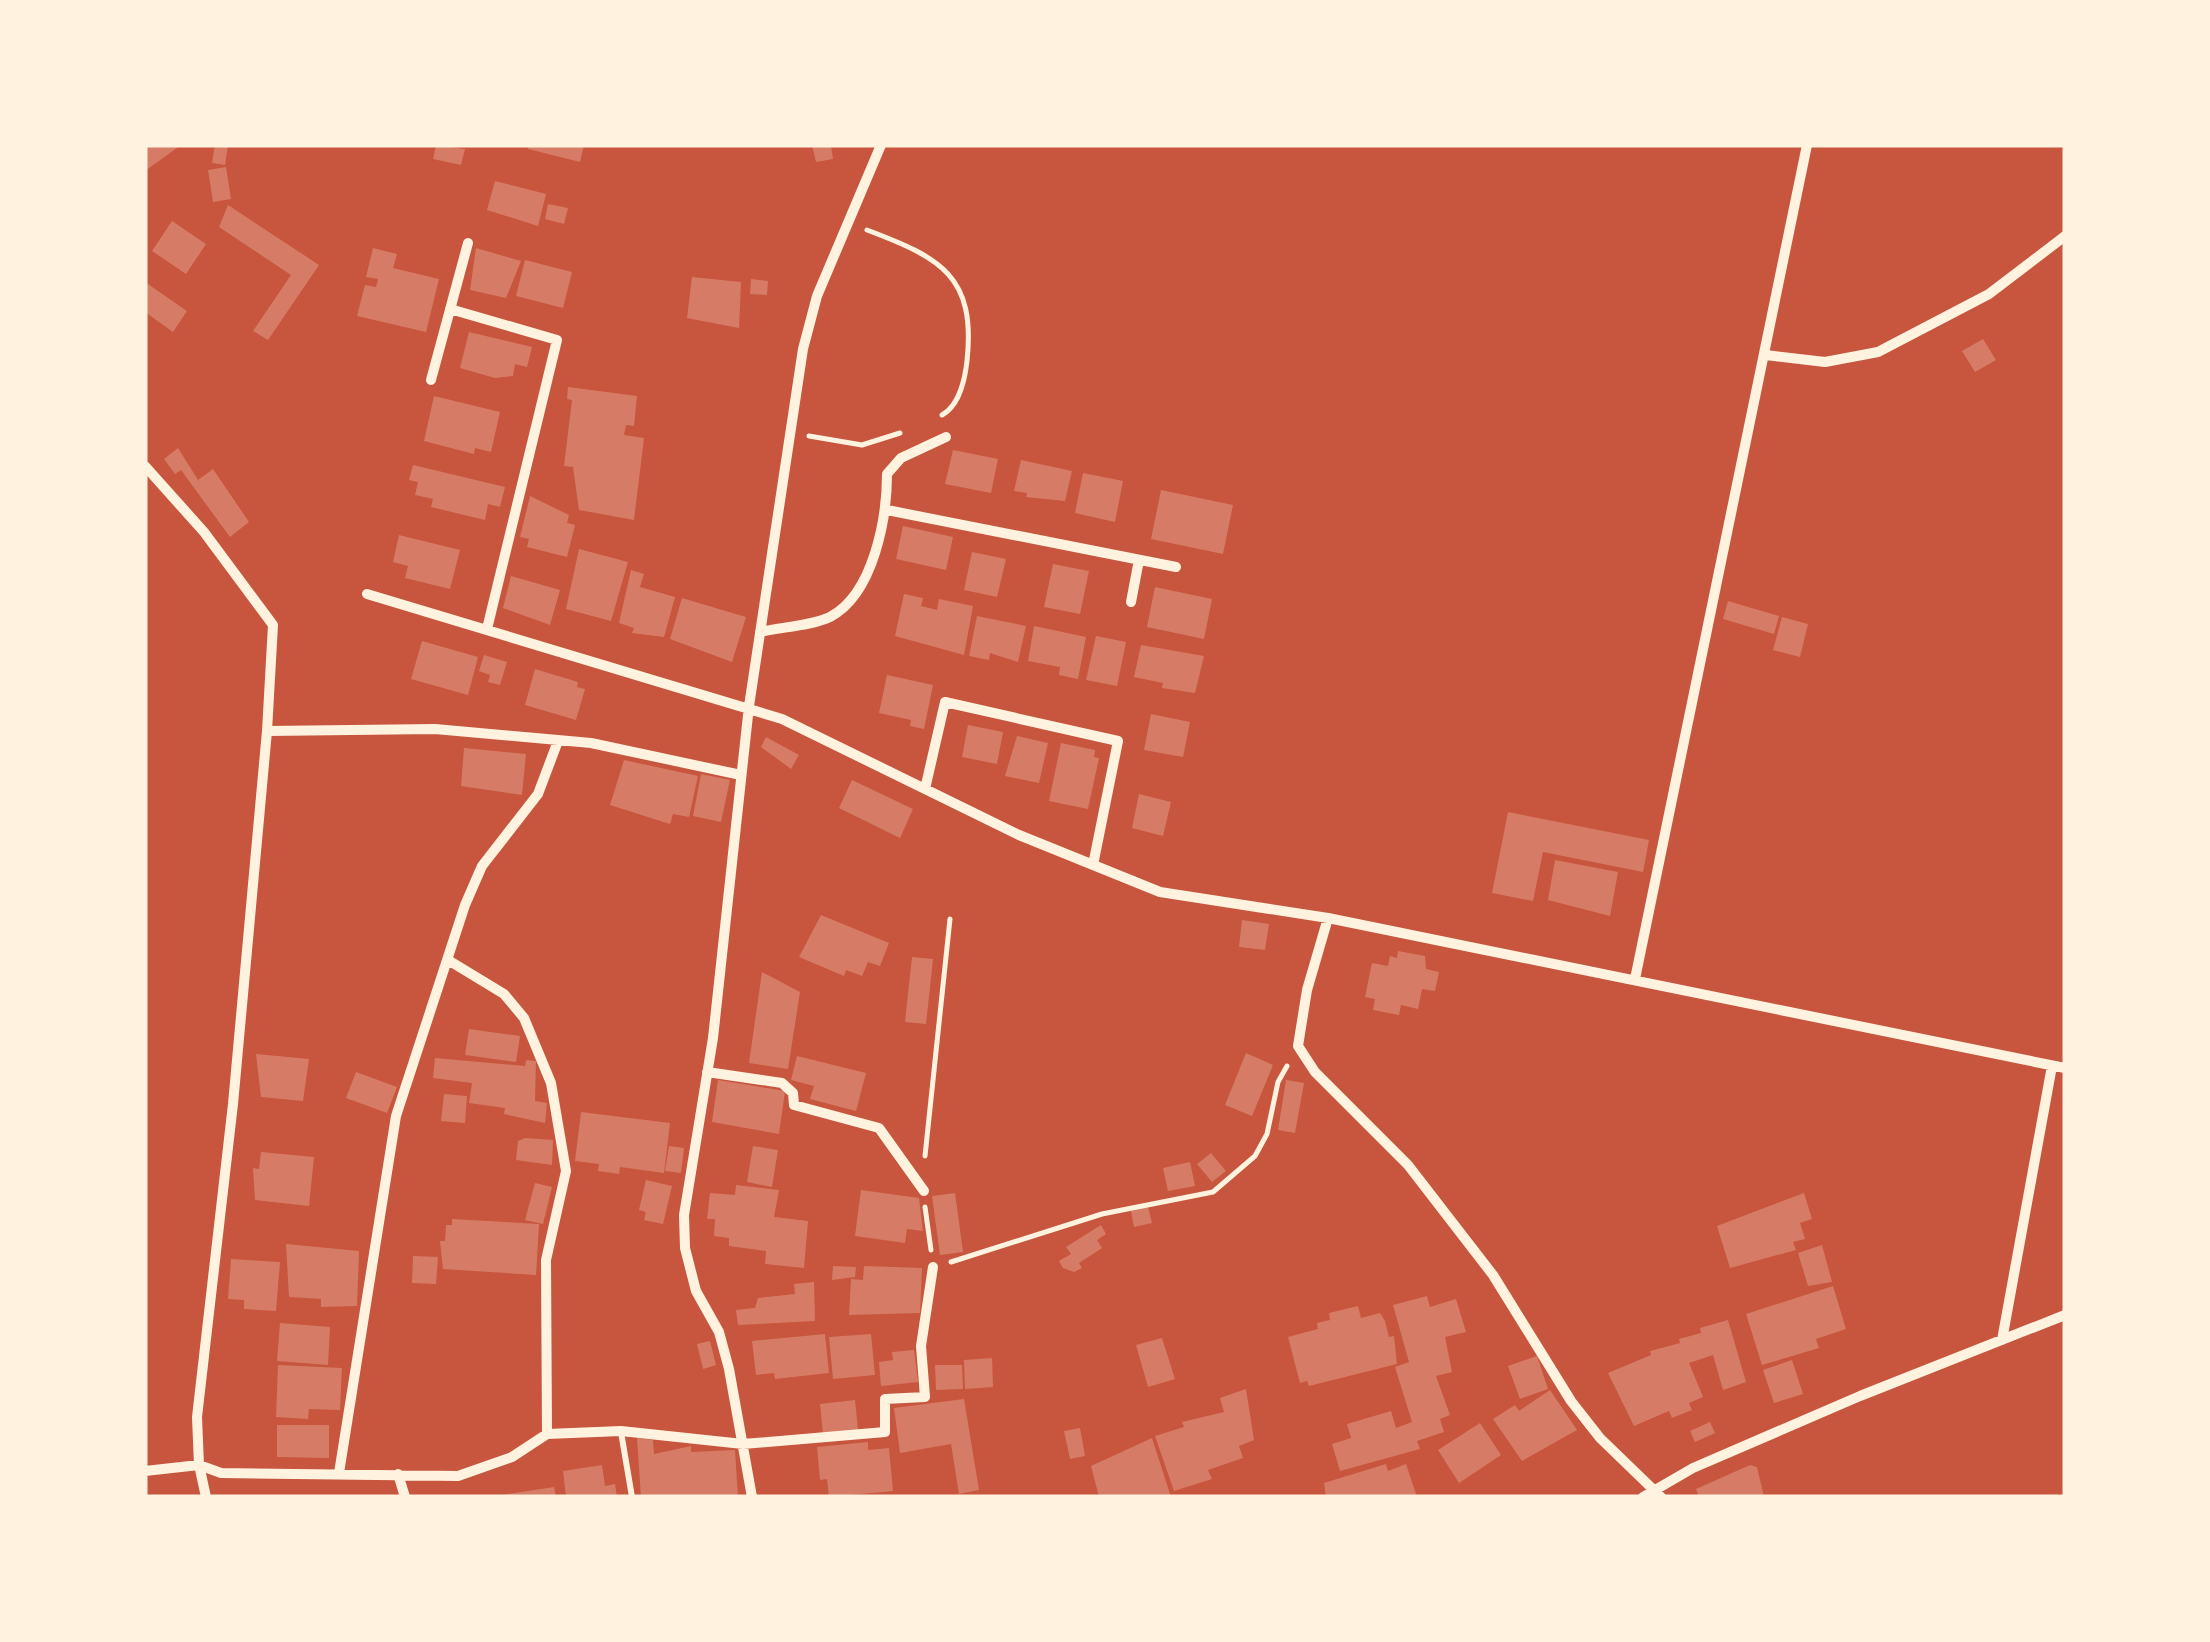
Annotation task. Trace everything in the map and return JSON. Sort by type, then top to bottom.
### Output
[{"type":"street","points":[[752,1497],[719,1332],[696,1291],[685,1248],[684,1214],[707,1072],[749,706],[803,349],[816,296],[881,145]]},
{"type":"street","points":[[1635,978],[1807,145]]},
{"type":"street","points":[[1766,354],[1825,362],[1878,352],[1989,294],[2065,236]]},
{"type":"street","points":[[431,380],[468,243]]},
{"type":"street","points":[[450,309],[557,340],[487,630]]},
{"type":"street","points":[[760,632],[832,616],[858,587],[879,548],[886,510],[886,474],[901,458],[946,437]]},
{"type":"street","points":[[145,466],[204,532],[273,625],[233,1104],[207,1302],[197,1417],[199,1465],[206,1497]]},
{"type":"street","points":[[886,510],[1176,567]]},
{"type":"street","points":[[1131,602],[1139,560]]},
{"type":"street","points":[[366,594],[749,706],[925,789],[1160,892],[1328,918],[2065,1068]]},
{"type":"street","points":[[925,789],[945,702],[1118,741],[1093,865]]},
{"type":"street","points":[[267,731],[434,730],[591,743],[741,775]]},
{"type":"street","points":[[340,1473],[396,1116],[482,866],[538,794],[558,742]]},
{"type":"street","points":[[1328,918],[1307,990],[1298,1046],[1315,1072],[1408,1165],[1493,1274],[1571,1401],[1600,1438],[1658,1493]]},
{"type":"street","points":[[448,960],[504,994],[524,1018],[551,1083],[566,1171],[546,1260],[547,1434]]},
{"type":"street","points":[[2002,1340],[2052,1066]]},
{"type":"street","points":[[707,1072],[782,1082],[793,1093],[794,1105],[879,1128],[924,1191]]},
{"type":"street","points":[[145,1471],[199,1465],[221,1473],[458,1476],[512,1458],[547,1434],[621,1431],[743,1444],[884,1432],[885,1399],[925,1398],[921,1346],[933,1267]]},
{"type":"street","points":[[1643,1497],[1860,1396],[2065,1315]]},
{"type":"street","points":[[398,1474],[404,1497]]},
{"type":"lane","points":[[621,1431],[632,1497]]},
{"type":"path","points":[[847,222],[917,252],[949,272],[968,304],[971,326],[965,380],[948,412],[933,419]]},
{"type":"path","points":[[791,434],[862,445],[902,433]]},
{"type":"path","points":[[950,919],[924,1191],[933,1267],[1052,1234],[1102,1214],[1213,1192],[1255,1156],[1267,1134],[1278,1082],[1298,1046]]},
{"type":"building","points":[[145,145],[181,145],[145,171]]},
{"type":"building","points":[[215,145],[228,145],[225,165],[212,163]]},
{"type":"building","points":[[436,145],[465,149],[461,165],[433,159]]},
{"type":"building","points":[[529,145],[584,145],[580,162],[528,149]]},
{"type":"building","points":[[812,145],[831,145],[833,159],[816,162]]},
{"type":"building","points":[[226,167],[231,199],[213,202],[208,170]]},
{"type":"building","points":[[495,181],[546,194],[538,226],[487,210]]},
{"type":"building","points":[[548,204],[568,208],[564,224],[545,219]]},
{"type":"building","points":[[228,205],[319,265],[268,340],[253,331],[291,275],[219,227]]},
{"type":"building","points":[[172,221],[206,244],[186,274],[152,251]]},
{"type":"building","points":[[373,248],[397,254],[393,268],[439,279],[426,332],[357,316],[365,285],[376,287],[378,279],[366,277]]},
{"type":"building","points":[[476,248],[521,261],[506,298],[470,290]]},
{"type":"building","points":[[525,260],[572,272],[563,308],[516,296]]},
{"type":"building","points":[[692,277],[741,282],[739,328],[687,318]]},
{"type":"building","points":[[751,279],[768,281],[767,295],[750,294]]},
{"type":"building","points":[[145,282],[187,311],[173,332],[145,312]]},
{"type":"building","points":[[469,332],[532,347],[527,367],[515,364],[513,376],[495,378],[460,368]]},
{"type":"building","points":[[1983,339],[1996,360],[1975,372],[1962,351]]},
{"type":"building","points":[[568,387],[637,396],[634,426],[626,425],[624,435],[644,438],[634,520],[579,510],[573,467],[564,466],[572,400],[567,399]]},
{"type":"building","points":[[434,396],[500,412],[491,452],[475,448],[474,454],[424,441]]},
{"type":"building","points":[[178,448],[198,480],[213,469],[249,522],[230,537],[181,470],[175,474],[164,459]]},
{"type":"building","points":[[953,450],[998,459],[991,493],[945,484]]},
{"type":"building","points":[[1021,460],[1072,471],[1065,501],[1026,497],[1027,493],[1014,491]]},
{"type":"building","points":[[413,465],[505,487],[500,507],[488,504],[485,520],[431,507],[433,499],[415,495],[418,482],[409,480]]},
{"type":"building","points":[[1083,473],[1123,481],[1115,522],[1075,513]]},
{"type":"building","points":[[1161,490],[1233,505],[1223,554],[1151,539]]},
{"type":"building","points":[[530,496],[569,515],[567,523],[575,525],[567,557],[527,547],[529,539],[520,537]]},
{"type":"building","points":[[903,526],[953,537],[946,570],[896,559]]},
{"type":"building","points":[[399,535],[460,550],[450,589],[405,578],[408,566],[393,562]]},
{"type":"building","points":[[579,549],[628,562],[611,621],[566,609]]},
{"type":"building","points":[[972,552],[1006,559],[997,597],[964,590]]},
{"type":"building","points":[[1053,564],[1089,571],[1080,614],[1044,607]]},
{"type":"building","points":[[631,570],[644,574],[640,587],[675,597],[664,637],[632,633],[634,628],[619,623]]},
{"type":"building","points":[[511,576],[560,590],[550,625],[503,608]]},
{"type":"building","points":[[1155,587],[1212,599],[1204,639],[1147,627]]},
{"type":"building","points":[[904,594],[923,598],[921,606],[937,610],[939,599],[973,606],[964,655],[895,636]]},
{"type":"building","points":[[682,598],[746,617],[732,662],[670,639]]},
{"type":"building","points":[[1728,601],[1779,616],[1774,634],[1723,619]]},
{"type":"building","points":[[977,616],[1026,626],[1018,662],[990,653],[989,660],[969,656]]},
{"type":"building","points":[[1782,617],[1808,624],[1800,657],[1773,650]]},
{"type":"building","points":[[1034,626],[1086,637],[1078,679],[1059,675],[1060,667],[1028,661]]},
{"type":"building","points":[[1096,636],[1126,642],[1117,686],[1086,680]]},
{"type":"building","points":[[422,641],[478,657],[468,695],[411,679]]},
{"type":"building","points":[[1141,645],[1204,656],[1195,693],[1162,688],[1163,683],[1134,677]]},
{"type":"building","points":[[484,655],[507,662],[500,685],[488,682],[490,675],[479,671]]},
{"type":"building","points":[[535,669],[578,682],[577,687],[585,689],[576,720],[525,705]]},
{"type":"building","points":[[887,675],[933,685],[924,729],[910,726],[911,720],[879,713]]},
{"type":"building","points":[[1151,714],[1190,722],[1183,757],[1144,750]]},
{"type":"building","points":[[968,725],[1003,732],[997,764],[962,757]]},
{"type":"building","points":[[1017,736],[1048,743],[1039,783],[1005,776]]},
{"type":"building","points":[[766,737],[799,755],[791,769],[761,747]]},
{"type":"building","points":[[1061,743],[1095,750],[1094,757],[1099,758],[1088,809],[1049,801]]},
{"type":"building","points":[[464,748],[526,754],[522,795],[461,786]]},
{"type":"building","points":[[624,760],[698,776],[689,817],[673,814],[670,824],[610,805]]},
{"type":"building","points":[[701,774],[730,780],[721,822],[693,816]]},
{"type":"building","points":[[852,780],[913,809],[900,838],[839,808]]},
{"type":"building","points":[[1139,794],[1171,802],[1163,836],[1132,828]]},
{"type":"building","points":[[1508,812],[1649,840],[1643,872],[1543,852],[1533,901],[1492,893]]},
{"type":"building","points":[[1555,860],[1618,872],[1610,916],[1548,900]]},
{"type":"building","points":[[821,915],[889,943],[880,966],[868,962],[862,976],[846,970],[844,976],[799,957]]},
{"type":"building","points":[[1242,920],[1269,924],[1265,950],[1239,947]]},
{"type":"building","points":[[1398,951],[1425,956],[1426,969],[1439,972],[1435,991],[1422,989],[1418,1009],[1401,1005],[1399,1015],[1373,1010],[1375,999],[1365,997],[1372,963],[1388,966],[1390,956],[1397,958]]},
{"type":"building","points":[[912,957],[933,959],[926,1024],[905,1022]]},
{"type":"building","points":[[762,972],[800,992],[788,1069],[749,1063]]},
{"type":"building","points":[[469,1029],[520,1036],[516,1062],[465,1055]]},
{"type":"building","points":[[1246,1053],[1273,1065],[1252,1116],[1225,1105]]},
{"type":"building","points":[[256,1054],[309,1059],[303,1101],[261,1097]]},
{"type":"building","points":[[797,1056],[866,1073],[856,1111],[810,1099],[814,1086],[791,1080]]},
{"type":"building","points":[[435,1058],[525,1066],[526,1060],[536,1061],[535,1101],[547,1103],[545,1123],[504,1114],[505,1108],[469,1103],[472,1083],[433,1078]]},
{"type":"building","points":[[356,1072],[397,1087],[387,1113],[346,1098]]},
{"type":"building","points":[[718,1080],[785,1091],[779,1134],[712,1122]]},
{"type":"building","points":[[1286,1080],[1304,1083],[1295,1133],[1278,1130]]},
{"type":"building","points":[[444,1094],[467,1096],[465,1123],[441,1121]]},
{"type":"building","points":[[581,1112],[670,1123],[664,1173],[620,1167],[619,1174],[598,1171],[599,1164],[575,1161]]},
{"type":"building","points":[[553,1140],[552,1165],[516,1160],[518,1141]]},
{"type":"building","points":[[669,1146],[684,1148],[681,1173],[665,1171]]},
{"type":"building","points":[[753,1146],[778,1150],[772,1187],[747,1182]]},
{"type":"building","points":[[261,1152],[314,1157],[309,1206],[255,1200],[253,1168],[259,1169]]},
{"type":"building","points":[[1211,1153],[1226,1171],[1212,1182],[1197,1164]]},
{"type":"building","points":[[1190,1162],[1195,1186],[1168,1191],[1163,1168]]},
{"type":"building","points":[[646,1180],[672,1186],[663,1224],[644,1220],[646,1212],[639,1210]]},
{"type":"building","points":[[535,1183],[552,1187],[543,1224],[525,1220]]},
{"type":"building","points":[[736,1185],[779,1190],[774,1217],[808,1221],[804,1268],[765,1264],[766,1251],[729,1246],[729,1238],[714,1236],[715,1219],[707,1219],[710,1193],[735,1195]]},
{"type":"building","points":[[861,1190],[919,1198],[923,1231],[907,1229],[905,1243],[855,1236]]},
{"type":"building","points":[[955,1193],[963,1252],[940,1255],[932,1196]]},
{"type":"building","points":[[1804,1193],[1812,1219],[1800,1223],[1805,1239],[1793,1242],[1796,1250],[1730,1268],[1717,1226]]},
{"type":"building","points":[[1148,1207],[1152,1223],[1134,1227],[1131,1211]]},
{"type":"building","points":[[452,1219],[539,1224],[536,1275],[443,1269],[440,1241],[445,1241],[446,1225],[452,1225]]},
{"type":"building","points":[[1101,1225],[1106,1234],[1097,1240],[1102,1248],[1079,1263],[1082,1268],[1074,1272],[1063,1268],[1059,1261],[1071,1254],[1066,1247]]},
{"type":"building","points":[[286,1244],[359,1251],[357,1306],[321,1307],[321,1299],[289,1297]]},
{"type":"building","points":[[1822,1245],[1832,1282],[1808,1286],[1798,1253]]},
{"type":"building","points":[[413,1256],[438,1257],[436,1284],[412,1283]]},
{"type":"building","points":[[231,1259],[280,1262],[276,1311],[244,1309],[244,1300],[228,1299]]},
{"type":"building","points":[[833,1266],[856,1267],[855,1277],[832,1280]]},
{"type":"building","points":[[864,1266],[922,1268],[920,1313],[849,1315],[851,1279],[863,1280]]},
{"type":"building","points":[[814,1282],[815,1321],[738,1325],[736,1310],[755,1308],[758,1298],[795,1294],[794,1284]]},
{"type":"building","points":[[1833,1286],[1846,1329],[1816,1339],[1819,1348],[1762,1365],[1746,1314]]},
{"type":"building","points":[[1427,1296],[1430,1307],[1456,1299],[1466,1332],[1445,1337],[1452,1372],[1436,1376],[1450,1415],[1440,1419],[1444,1432],[1417,1441],[1420,1449],[1340,1471],[1332,1444],[1351,1438],[1347,1424],[1391,1411],[1396,1428],[1412,1422],[1395,1367],[1409,1362],[1393,1305]]},
{"type":"building","points":[[1358,1306],[1361,1318],[1380,1313],[1389,1337],[1394,1336],[1397,1364],[1309,1386],[1307,1381],[1300,1383],[1288,1337],[1318,1329],[1317,1323],[1330,1320],[1329,1313]]},
{"type":"building","points":[[1728,1320],[1746,1382],[1723,1390],[1713,1355],[1689,1363],[1703,1397],[1689,1403],[1692,1410],[1672,1418],[1669,1411],[1634,1426],[1608,1373],[1651,1355],[1650,1351],[1701,1333],[1700,1328]]},
{"type":"building","points":[[280,1323],[330,1327],[328,1365],[277,1361]]},
{"type":"building","points":[[825,1334],[829,1373],[775,1379],[774,1373],[756,1375],[752,1341]]},
{"type":"building","points":[[871,1334],[875,1375],[833,1379],[829,1337]]},
{"type":"building","points":[[1162,1338],[1175,1379],[1148,1387],[1136,1345]]},
{"type":"building","points":[[710,1341],[716,1365],[703,1369],[697,1344]]},
{"type":"building","points":[[914,1350],[918,1382],[881,1386],[879,1362],[893,1360],[892,1352]]},
{"type":"building","points":[[1537,1356],[1548,1389],[1520,1399],[1508,1366]]},
{"type":"building","points":[[992,1358],[993,1387],[965,1389],[964,1360]]},
{"type":"building","points":[[1792,1360],[1803,1394],[1774,1403],[1763,1370]]},
{"type":"building","points":[[278,1365],[342,1368],[340,1410],[309,1409],[308,1419],[276,1417]]},
{"type":"building","points":[[935,1365],[962,1365],[963,1389],[936,1390]]},
{"type":"building","points":[[1246,1389],[1254,1440],[1239,1446],[1243,1458],[1208,1470],[1212,1479],[1174,1491],[1155,1436],[1184,1427],[1182,1422],[1224,1412],[1220,1398]]},
{"type":"building","points":[[1550,1390],[1577,1430],[1522,1461],[1493,1419],[1515,1405],[1519,1411]]},
{"type":"building","points":[[964,1399],[979,1490],[959,1494],[951,1444],[900,1453],[894,1408]]},
{"type":"building","points":[[855,1400],[858,1430],[823,1434],[820,1404]]},
{"type":"building","points":[[1710,1422],[1715,1433],[1695,1442],[1690,1431]]},
{"type":"building","points":[[1480,1423],[1501,1455],[1459,1483],[1438,1450]]},
{"type":"building","points":[[277,1425],[329,1425],[329,1458],[277,1457]]},
{"type":"building","points":[[1080,1428],[1085,1456],[1070,1459],[1064,1431]]},
{"type":"building","points":[[637,1438],[653,1440],[654,1454],[691,1446],[691,1452],[735,1450],[738,1497],[641,1497]]},
{"type":"building","points":[[1152,1438],[1171,1497],[1099,1497],[1091,1466]]},
{"type":"building","points":[[868,1442],[868,1450],[889,1448],[893,1491],[829,1497],[827,1479],[820,1480],[817,1447]]},
{"type":"building","points":[[1386,1464],[1388,1471],[1406,1464],[1417,1497],[1326,1497],[1324,1483]]},
{"type":"building","points":[[602,1465],[605,1486],[615,1484],[617,1497],[566,1497],[563,1471]]},
{"type":"building","points":[[1750,1465],[1757,1467],[1764,1497],[1699,1497],[1696,1489]]},
{"type":"building","points":[[554,1487],[556,1497],[502,1497],[502,1495]]}]
